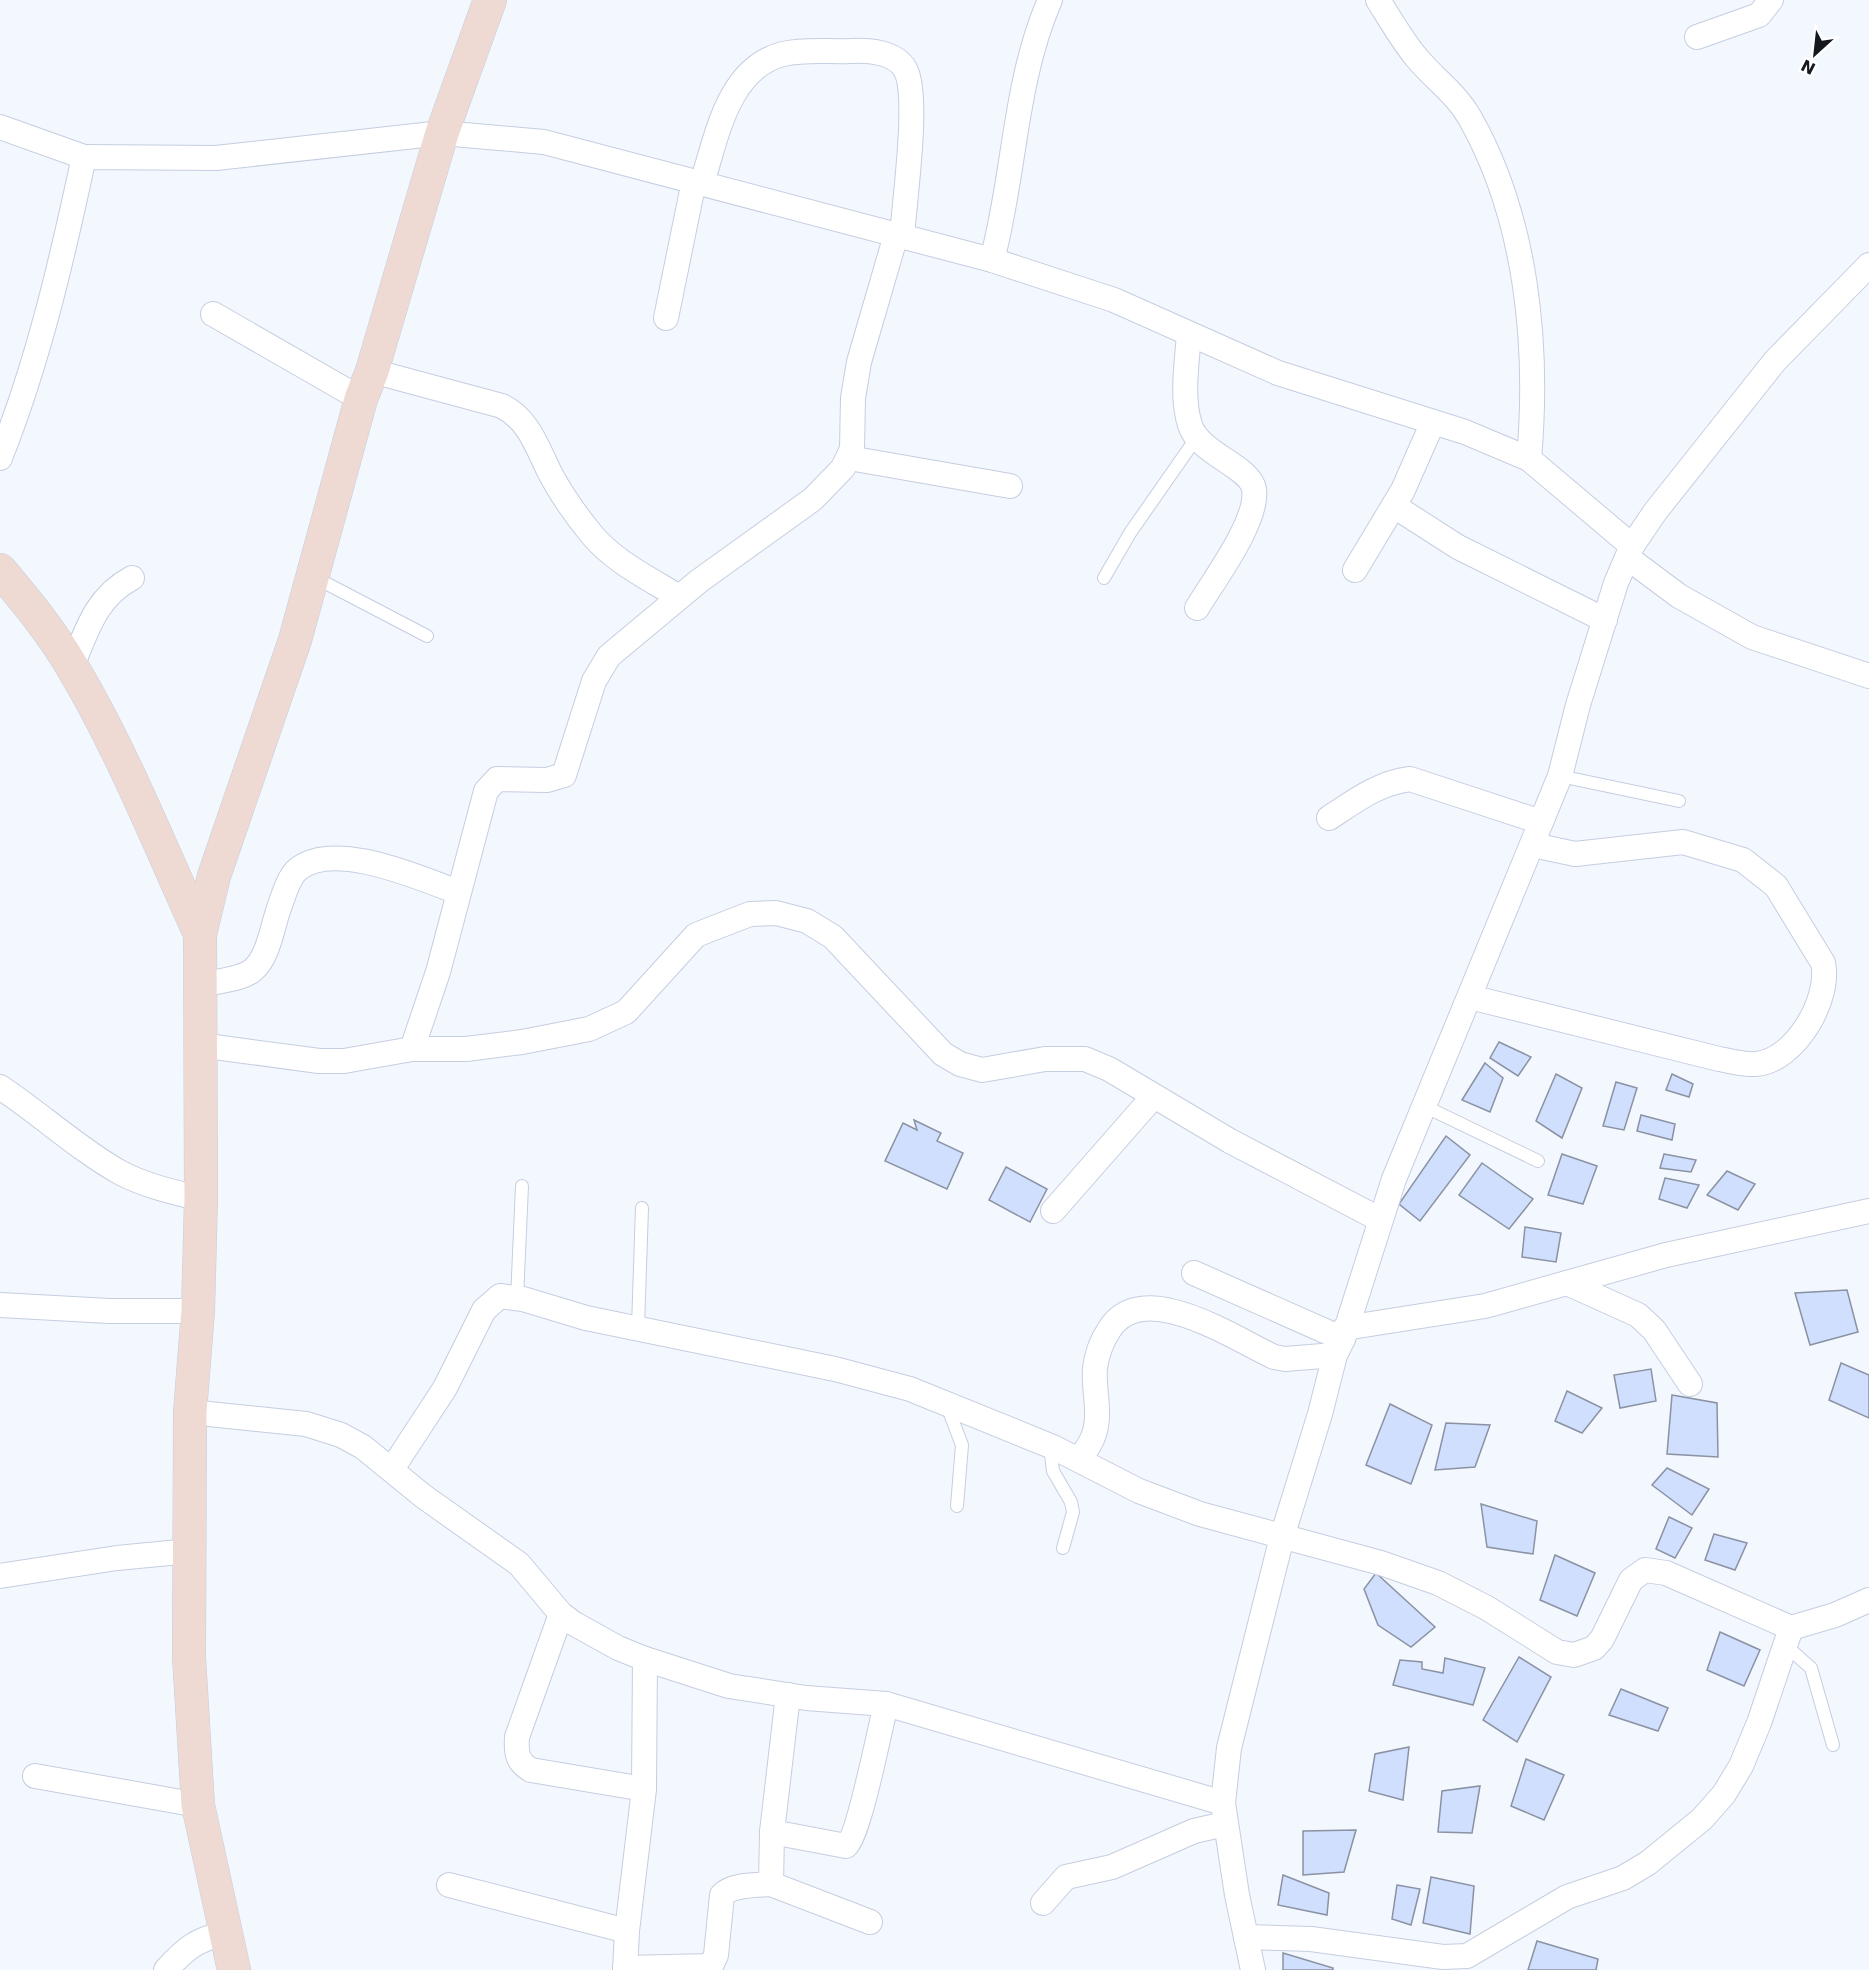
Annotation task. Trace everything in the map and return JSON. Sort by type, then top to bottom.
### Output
[{"type":"main road","points":[[234,1970],[198,1805],[189,1657],[190,1412],[198,1311],[201,1199],[200,934],[214,876],[273,709],[313,577],[442,133],[490,0]]},
{"type":"main road","points":[[0,570],[34,610],[72,666],[132,784],[200,934]]},
{"type":"street","points":[[992,260],[1004,208],[1023,86],[1050,0]]},
{"type":"street","points":[[1378,0],[1415,56],[1451,91],[1469,117],[1502,187],[1520,250],[1534,383],[1529,459]]},
{"type":"street","points":[[1696,37],[1760,15],[1772,0]]},
{"type":"street","points":[[412,1049],[438,972],[486,791],[497,779],[547,780],[564,775],[594,681],[609,656],[679,597],[813,499],[843,468],[849,458],[852,449],[853,398],[859,362],[899,236],[912,97],[906,70],[891,56],[865,51],[784,54],[758,65],[742,81],[726,110],[698,182],[666,318]]},
{"type":"street","points":[[0,127],[84,157],[216,158],[442,133],[544,142],[992,260],[1114,300],[1278,373],[1433,422],[1529,459],[1679,596],[1752,637],[1869,676]]},
{"type":"street","points":[[0,458],[30,378],[67,240],[84,157]]},
{"type":"street","points":[[1253,1970],[1224,1813],[1229,1748],[1282,1537],[1379,1219],[1560,776],[1578,705],[1616,583],[1630,552],[1655,512],[1775,361],[1867,269]]},
{"type":"street","points":[[213,314],[367,385],[502,406],[513,411],[529,430],[572,509],[595,538],[622,561],[679,597]]},
{"type":"street","points":[[1189,334],[1186,400],[1190,427],[1215,455],[1244,474],[1254,486],[1254,499],[1246,525],[1197,608]]},
{"type":"street","points":[[1354,570],[1394,506],[1433,422]]},
{"type":"street","points":[[849,458],[1010,486]]},
{"type":"street","points":[[1394,506],[1458,547],[1605,620]]},
{"type":"street","points":[[72,666],[103,601],[115,587],[132,578]]},
{"type":"street","points":[[1329,818],[1374,789],[1391,781],[1410,779],[1541,822]]},
{"type":"street","points":[[1470,997],[1719,1059],[1757,1064],[1769,1060],[1791,1044],[1815,1016],[1826,976],[1823,963],[1776,886],[1743,860],[1683,842],[1575,854],[1533,845]]},
{"type":"street","points":[[201,984],[247,974],[255,968],[262,958],[295,872],[311,860],[374,863],[458,892]]},
{"type":"street","points":[[200,1045],[319,1061],[344,1061],[412,1049],[466,1049],[590,1029],[626,1012],[696,935],[750,914],[776,913],[807,921],[833,937],[943,1054],[960,1064],[982,1070],[1045,1059],[1085,1059],[1109,1069],[1154,1097],[1379,1219]]},
{"type":"street","points":[[0,1087],[93,1156],[122,1173],[164,1190],[201,1199]]},
{"type":"street","points":[[1053,1210],[1154,1097]]},
{"type":"street","points":[[1079,1461],[1094,1436],[1095,1369],[1099,1346],[1112,1324],[1128,1311],[1145,1307],[1191,1317],[1274,1357],[1293,1358],[1341,1341],[1485,1306],[1666,1255],[1869,1211]]},
{"type":"street","points":[[1194,1273],[1341,1341]]},
{"type":"street","points":[[1567,1283],[1638,1315],[1654,1330],[1690,1384]]},
{"type":"street","points":[[392,1469],[445,1388],[484,1310],[500,1296],[586,1318],[835,1369],[910,1389],[1050,1446],[1140,1491],[1200,1514],[1381,1563],[1438,1583],[1487,1608],[1557,1652],[1574,1654],[1594,1648],[1602,1639],[1631,1580],[1640,1572],[1649,1569],[1665,1573],[1788,1637]]},
{"type":"street","points":[[0,1305],[98,1311],[198,1311]]},
{"type":"street","points":[[190,1412],[306,1424],[341,1435],[392,1469],[423,1496],[519,1564],[561,1614],[618,1648],[645,1659],[729,1686],[788,1695],[886,1704],[1224,1813]]},
{"type":"street","points":[[0,1576],[117,1558],[190,1551]]},
{"type":"street","points":[[1246,1937],[1311,1939],[1443,1957],[1467,1956],[1567,1897],[1623,1878],[1648,1863],[1702,1819],[1724,1794],[1740,1766],[1759,1723],[1788,1637],[1869,1600]]},
{"type":"street","points":[[561,1614],[517,1737],[516,1754],[522,1764],[531,1770],[644,1789]]},
{"type":"street","points":[[645,1659],[644,1789],[627,1931],[625,1969],[711,1966],[716,1954],[722,1895],[726,1891],[739,1888],[771,1884],[870,1922]]},
{"type":"street","points":[[771,1884],[772,1832],[788,1695]]},
{"type":"street","points":[[772,1832],[823,1844],[846,1846],[850,1843],[860,1814],[886,1704]]},
{"type":"street","points":[[35,1776],[198,1805]]},
{"type":"street","points":[[1043,1903],[1066,1877],[1112,1867],[1194,1831],[1224,1813]]},
{"type":"street","points":[[449,1885],[627,1931]]},
{"type":"street","points":[[166,1970],[183,1951],[202,1939],[225,1933]]},
{"type":"lane","points":[[1104,578],[1130,532],[1197,436]]},
{"type":"lane","points":[[313,577],[428,636]]},
{"type":"lane","points":[[1560,776],[1679,801]]},
{"type":"lane","points":[[1424,1106],[1538,1161]]},
{"type":"lane","points":[[517,1299],[522,1186]]},
{"type":"lane","points":[[638,1328],[642,1208]]},
{"type":"lane","points":[[946,1404],[962,1445],[957,1506]]},
{"type":"lane","points":[[1050,1446],[1053,1471],[1071,1502],[1073,1512],[1063,1548]]},
{"type":"lane","points":[[1788,1637],[1811,1668],[1833,1745]]},
{"type":"building","points":[[1499,1042],[1531,1057],[1518,1076],[1490,1058]]},
{"type":"building","points":[[1485,1063],[1503,1078],[1490,1112],[1462,1100]]},
{"type":"building","points":[[1556,1074],[1582,1088],[1562,1138],[1536,1121]]},
{"type":"building","points":[[1672,1074],[1693,1084],[1689,1097],[1666,1090]]},
{"type":"building","points":[[1616,1082],[1637,1088],[1624,1130],[1603,1126]]},
{"type":"building","points":[[1641,1115],[1675,1124],[1672,1140],[1637,1131]]},
{"type":"building","points":[[914,1120],[941,1133],[937,1141],[963,1153],[947,1189],[885,1161],[903,1123],[917,1130]]},
{"type":"building","points":[[1446,1136],[1470,1155],[1420,1221],[1399,1204]]},
{"type":"building","points":[[1562,1154],[1597,1166],[1583,1204],[1548,1195]]},
{"type":"building","points":[[1664,1154],[1696,1160],[1691,1172],[1660,1168]]},
{"type":"building","points":[[1482,1163],[1533,1199],[1509,1229],[1459,1195]]},
{"type":"building","points":[[1006,1167],[1047,1189],[1030,1222],[989,1200]]},
{"type":"building","points":[[1727,1171],[1755,1184],[1738,1210],[1707,1195]]},
{"type":"building","points":[[1665,1178],[1699,1185],[1687,1208],[1659,1199]]},
{"type":"building","points":[[1525,1227],[1561,1233],[1556,1262],[1522,1257]]},
{"type":"building","points":[[1847,1290],[1858,1332],[1810,1345],[1795,1293]]},
{"type":"building","points":[[1841,1363],[1869,1375],[1869,1418],[1829,1400]]},
{"type":"building","points":[[1651,1369],[1656,1401],[1620,1408],[1614,1375]]},
{"type":"building","points":[[1567,1391],[1602,1408],[1582,1433],[1555,1421]]},
{"type":"building","points":[[1672,1395],[1717,1403],[1718,1457],[1667,1454]]},
{"type":"building","points":[[1390,1404],[1432,1425],[1411,1484],[1366,1465]]},
{"type":"building","points":[[1446,1423],[1490,1425],[1475,1467],[1435,1470]]},
{"type":"building","points":[[1667,1468],[1709,1489],[1692,1515],[1652,1485]]},
{"type":"building","points":[[1481,1504],[1537,1521],[1533,1554],[1487,1547]]},
{"type":"building","points":[[1669,1517],[1692,1528],[1675,1558],[1656,1549]]},
{"type":"building","points":[[1714,1534],[1747,1543],[1735,1570],[1705,1560]]},
{"type":"building","points":[[1555,1555],[1595,1573],[1577,1616],[1540,1600]]},
{"type":"building","points":[[1376,1573],[1435,1627],[1411,1647],[1378,1625],[1364,1589]]},
{"type":"building","points":[[1720,1632],[1760,1650],[1744,1686],[1707,1670]]},
{"type":"building","points":[[1519,1657],[1551,1677],[1517,1742],[1483,1720]]},
{"type":"building","points":[[1445,1658],[1485,1668],[1473,1705],[1393,1685],[1400,1660],[1422,1662],[1422,1669],[1443,1673]]},
{"type":"building","points":[[1621,1689],[1668,1708],[1658,1731],[1609,1715]]},
{"type":"building","points":[[1409,1747],[1403,1800],[1369,1791],[1375,1754]]},
{"type":"building","points":[[1526,1759],[1564,1775],[1544,1820],[1511,1806]]},
{"type":"building","points":[[1480,1786],[1472,1833],[1438,1832],[1442,1791]]},
{"type":"building","points":[[1356,1830],[1344,1872],[1303,1875],[1303,1831]]},
{"type":"building","points":[[1283,1875],[1329,1893],[1327,1915],[1278,1905]]},
{"type":"building","points":[[1431,1877],[1474,1886],[1470,1934],[1423,1923]]},
{"type":"building","points":[[1397,1885],[1420,1889],[1411,1925],[1392,1919]]},
{"type":"building","points":[[1537,1941],[1598,1959],[1596,1970],[1528,1970]]},
{"type":"building","points":[[1283,1953],[1333,1968],[1333,1970],[1283,1970]]}]
